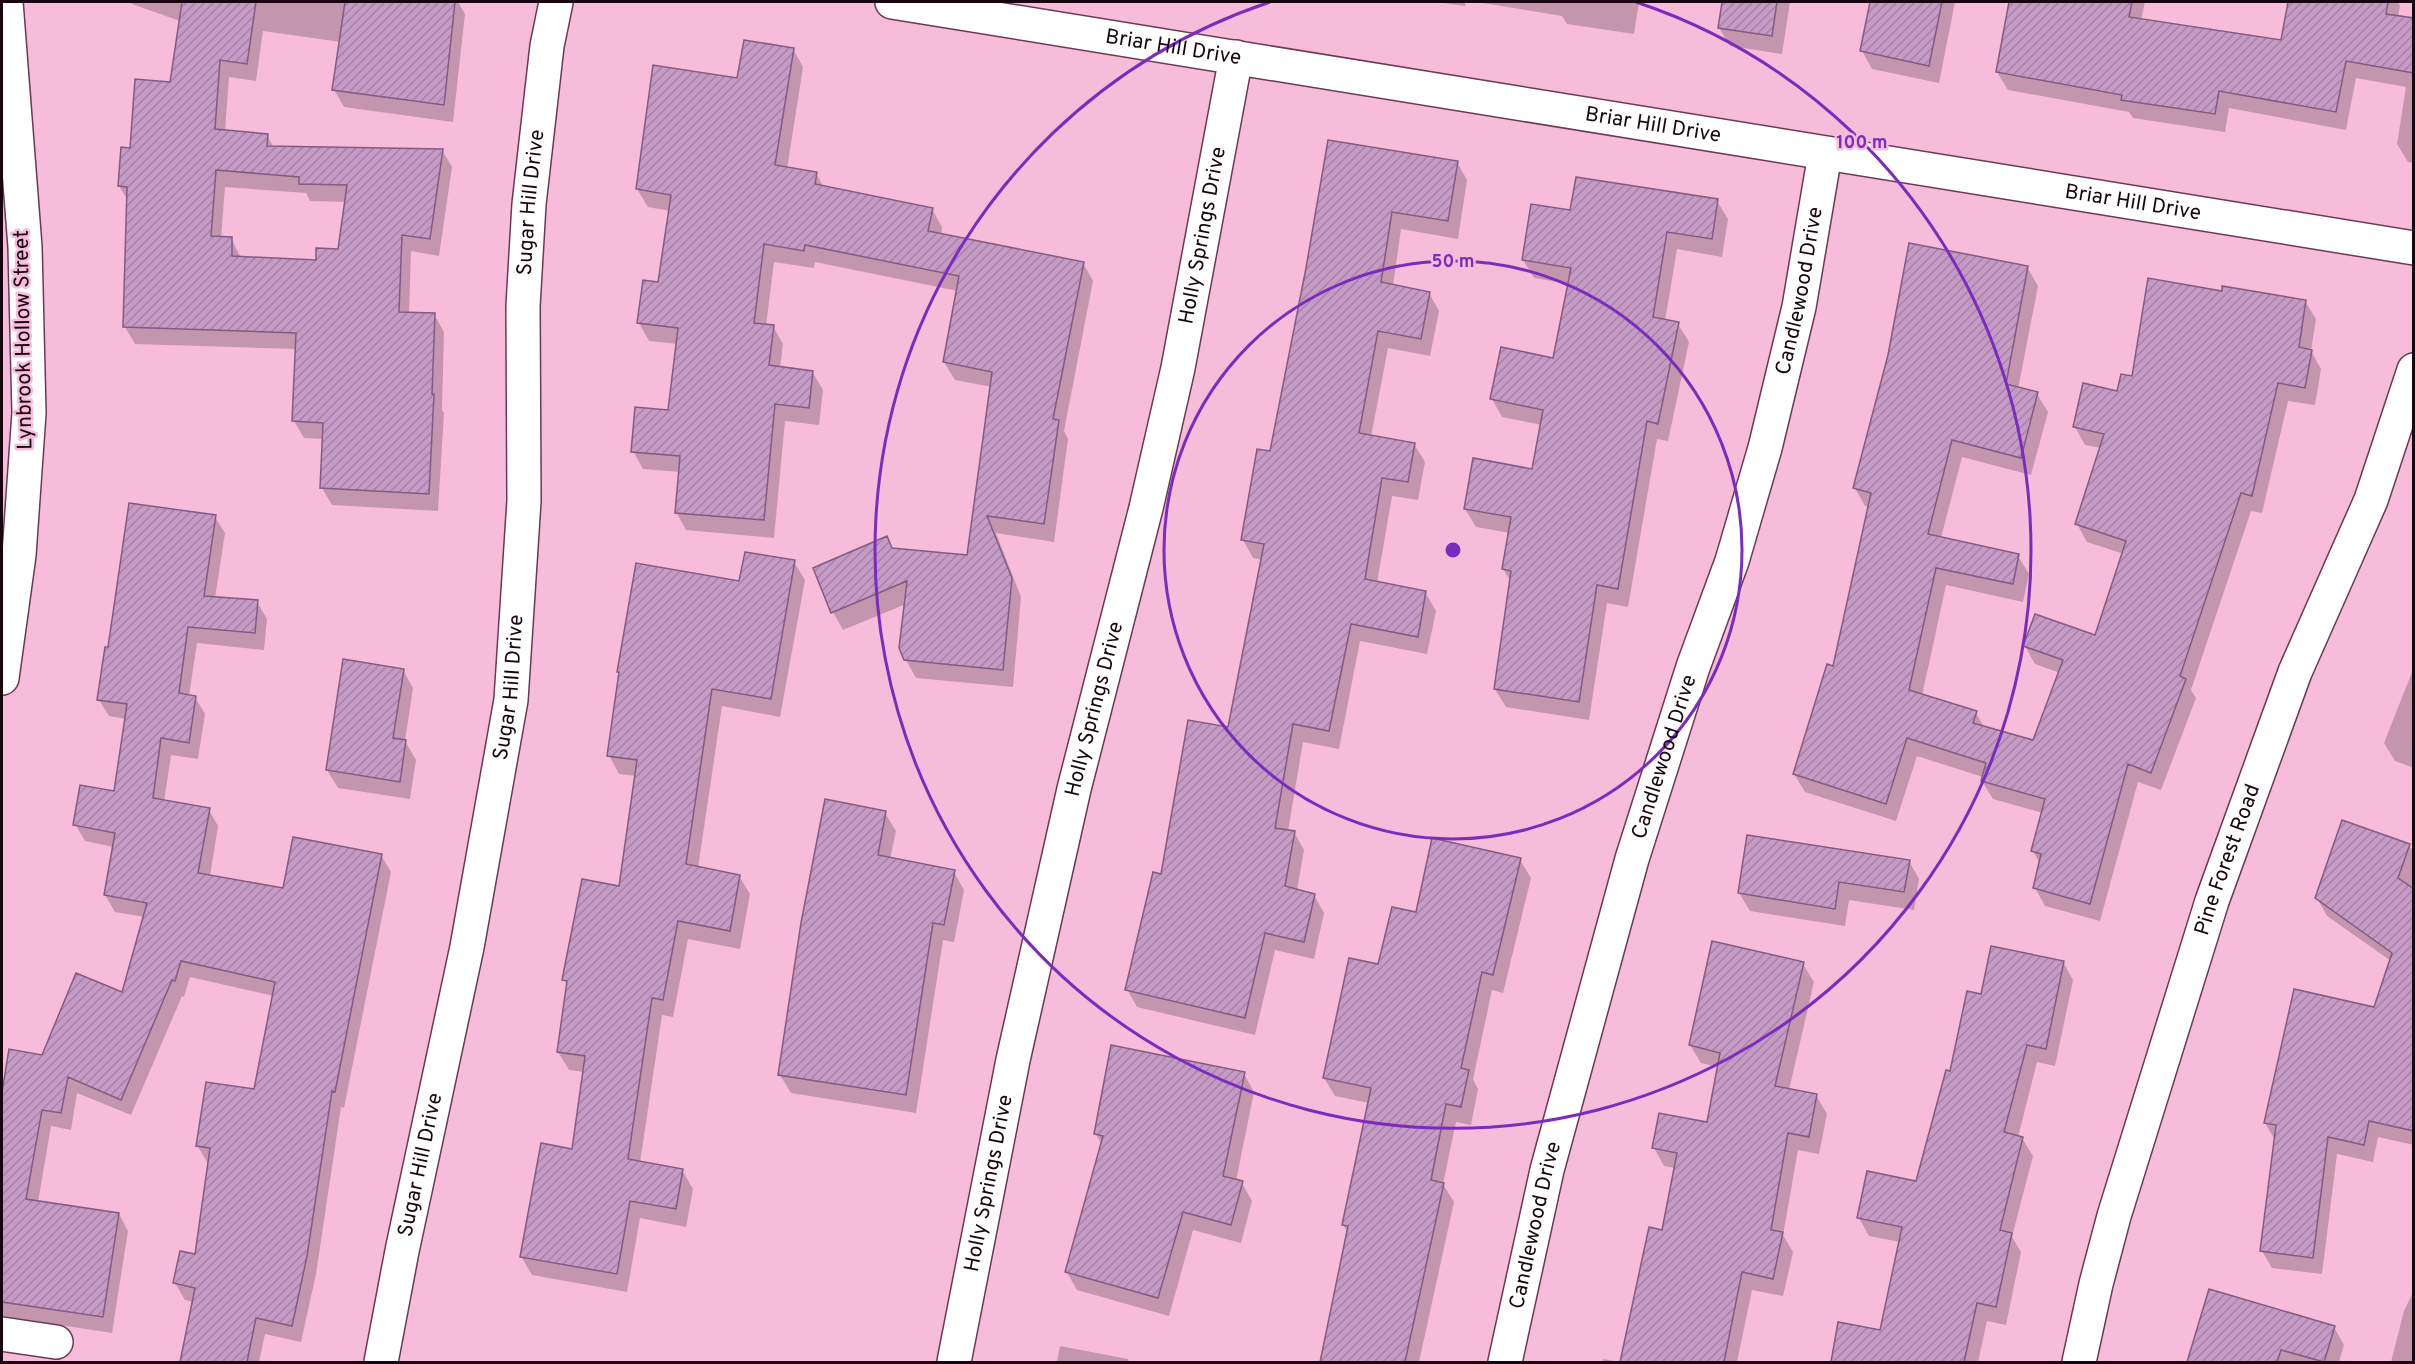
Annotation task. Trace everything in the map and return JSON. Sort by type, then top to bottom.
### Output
[{"type":"street","name":"Lynbrook Hollow Street","points":[[2,678],[19,555],[29,413],[25,248],[6,2]]},
{"type":"street","name":"Sugar Hill Drive","points":[[381,1362],[402,1251],[467,947],[511,700],[524,501],[524,306],[529,204],[547,46],[556,2]]},
{"type":"street","name":"Briar Hill Drive","points":[[892,2],[2414,248]]},
{"type":"street","name":"Holly Springs Drive","points":[[954,1362],[1013,1060],[1066,823],[1146,508],[1178,368],[1236,57]]},
{"type":"street","name":"Candlewood Drive","points":[[1505,1362],[1548,1170],[1632,859],[1694,667],[1732,561],[1766,448],[1799,307],[1825,154]]},
{"type":"street","name":"Pine Forest Road","points":[[2079,1362],[2114,1216],[2212,901],[2295,672],[2371,500],[2414,370]]},
{"type":"street","points":[[2,1334],[56,1342]]},
{"type":"building","points":[[182,2],[256,2],[247,64],[220,60],[215,129],[268,134],[267,146],[443,149],[430,239],[402,235],[399,312],[435,313],[429,494],[320,488],[323,423],[292,421],[296,333],[123,327],[127,187],[118,186],[121,147],[130,148],[135,79],[170,82]],"holes":[[[216,170],[299,177],[299,184],[347,185],[338,249],[316,248],[316,260],[232,256],[232,237],[211,236]]]},
{"type":"building","points":[[345,2],[455,2],[444,105],[332,90]]},
{"type":"building","points":[[1722,2],[1777,2],[1772,36],[1718,28]]},
{"type":"building","points":[[1870,2],[1942,2],[1929,66],[1860,51]]},
{"type":"building","points":[[2009,2],[2132,2],[2129,17],[2281,40],[2288,2],[2388,2],[2386,14],[2414,18],[2414,73],[2346,61],[2336,112],[2219,91],[2215,114],[2121,100],[2122,95],[1996,72]]},
{"type":"building","points":[[744,40],[794,48],[775,165],[817,172],[815,184],[933,208],[928,231],[1084,262],[1053,419],[1059,420],[1044,524],[987,516],[1012,578],[1003,670],[904,660],[899,648],[907,581],[831,613],[813,568],[887,536],[892,548],[967,555],[992,372],[943,362],[959,276],[805,245],[804,251],[764,244],[754,323],[774,325],[769,365],[813,371],[809,408],[775,404],[764,520],[675,513],[680,456],[631,452],[635,407],[668,410],[678,328],[637,323],[643,280],[658,282],[671,195],[636,189],[653,65],[737,78]]},
{"type":"building","points":[[1328,140],[1458,161],[1448,221],[1392,212],[1381,282],[1430,292],[1421,339],[1378,331],[1359,433],[1415,443],[1408,482],[1382,478],[1365,579],[1426,591],[1418,637],[1351,624],[1329,731],[1293,724],[1275,828],[1295,831],[1285,886],[1315,894],[1304,942],[1265,933],[1245,1018],[1125,990],[1153,872],[1161,874],[1188,720],[1228,727],[1264,544],[1241,540],[1257,449],[1270,451],[1306,268]]},
{"type":"building","points":[[1576,177],[1718,199],[1712,239],[1667,232],[1653,317],[1679,322],[1658,424],[1647,421],[1618,589],[1597,585],[1579,702],[1494,689],[1511,571],[1502,569],[1511,517],[1464,509],[1473,458],[1532,469],[1543,410],[1490,399],[1501,347],[1553,358],[1571,268],[1522,260],[1531,204],[1570,210]]},
{"type":"building","points":[[1909,243],[2028,266],[2006,384],[2038,392],[2021,458],[1952,440],[1928,534],[2019,554],[2013,584],[1936,568],[1909,690],[1977,711],[1973,723],[2033,740],[2063,660],[2023,646],[2035,614],[2095,635],[2126,541],[2075,524],[2104,434],[2073,427],[2083,383],[2117,391],[2121,374],[2132,376],[2148,278],[2222,291],[2222,286],[2306,300],[2299,347],[2312,350],[2305,388],[2278,383],[2252,496],[2241,493],[2180,676],[2186,679],[2151,773],[2128,764],[2090,904],[2033,888],[2041,854],[2031,851],[2045,799],[1981,781],[1986,763],[1907,738],[1886,804],[1793,774],[1827,664],[1833,666],[1871,493],[1853,488],[1888,355]]},
{"type":"building","points":[[129,503],[216,515],[204,596],[258,600],[255,633],[188,627],[179,693],[196,696],[189,743],[161,738],[153,798],[210,808],[198,873],[283,888],[293,837],[382,854],[335,1092],[332,1091],[307,1256],[292,1326],[256,1318],[247,1362],[180,1362],[195,1288],[173,1283],[180,1251],[195,1254],[210,1148],[196,1146],[206,1082],[254,1089],[275,982],[181,961],[175,981],[172,980],[121,1100],[68,1077],[61,1113],[42,1110],[26,1199],[119,1213],[103,1317],[2,1302],[2,1092],[9,1049],[42,1055],[76,973],[122,992],[147,903],[104,895],[115,833],[73,825],[80,785],[114,791],[127,704],[97,700],[105,647],[108,647]]},
{"type":"building","points":[[745,552],[795,560],[771,699],[712,689],[686,864],[740,875],[730,931],[678,921],[663,1000],[652,998],[628,1159],[683,1169],[676,1209],[630,1201],[617,1274],[520,1257],[541,1143],[572,1149],[585,1056],[557,1052],[567,981],[562,980],[582,879],[619,886],[637,760],[607,756],[619,672],[617,672],[636,563],[739,581]]},
{"type":"building","points":[[343,659],[404,669],[393,738],[406,740],[400,782],[326,770]]},
{"type":"building","points":[[825,799],[886,811],[878,855],[955,870],[944,925],[933,923],[906,1095],[778,1075],[801,923]]},
{"type":"building","points":[[2342,820],[2410,844],[2398,878],[2414,889],[2414,1131],[2369,1121],[2364,1145],[2328,1137],[2313,1258],[2260,1251],[2276,1125],[2264,1123],[2294,989],[2374,1007],[2392,953],[2315,898]]},
{"type":"building","points":[[1747,835],[1910,860],[1904,892],[1839,882],[1835,909],[1738,893]]},
{"type":"building","points":[[1432,838],[1521,858],[1493,975],[1482,972],[1461,1068],[1469,1070],[1461,1107],[1446,1104],[1431,1180],[1444,1183],[1405,1362],[1320,1362],[1348,1226],[1342,1225],[1371,1088],[1323,1078],[1349,958],[1378,964],[1392,907],[1416,912]]},
{"type":"building","points":[[1712,941],[1804,962],[1775,1086],[1817,1094],[1809,1137],[1788,1133],[1771,1230],[1783,1232],[1773,1279],[1742,1272],[1724,1362],[1620,1362],[1649,1227],[1662,1230],[1677,1153],[1652,1148],[1659,1113],[1707,1122],[1720,1053],[1689,1045]]},
{"type":"building","points":[[1991,946],[2064,961],[2046,1049],[2027,1045],[2004,1132],[2023,1137],[2000,1230],[2012,1233],[1996,1307],[1977,1303],[1964,1362],[1831,1362],[1838,1322],[1880,1330],[1902,1227],[1857,1218],[1867,1171],[1916,1181],[1946,1070],[1950,1071],[1967,991],[1981,994]]},
{"type":"building","points":[[1111,1045],[1245,1072],[1223,1176],[1243,1181],[1231,1225],[1183,1212],[1158,1298],[1065,1272],[1103,1136],[1094,1134]]},
{"type":"building","points":[[2209,1289],[2335,1326],[2324,1362],[2281,1350],[2277,1362],[2187,1362]]}]
